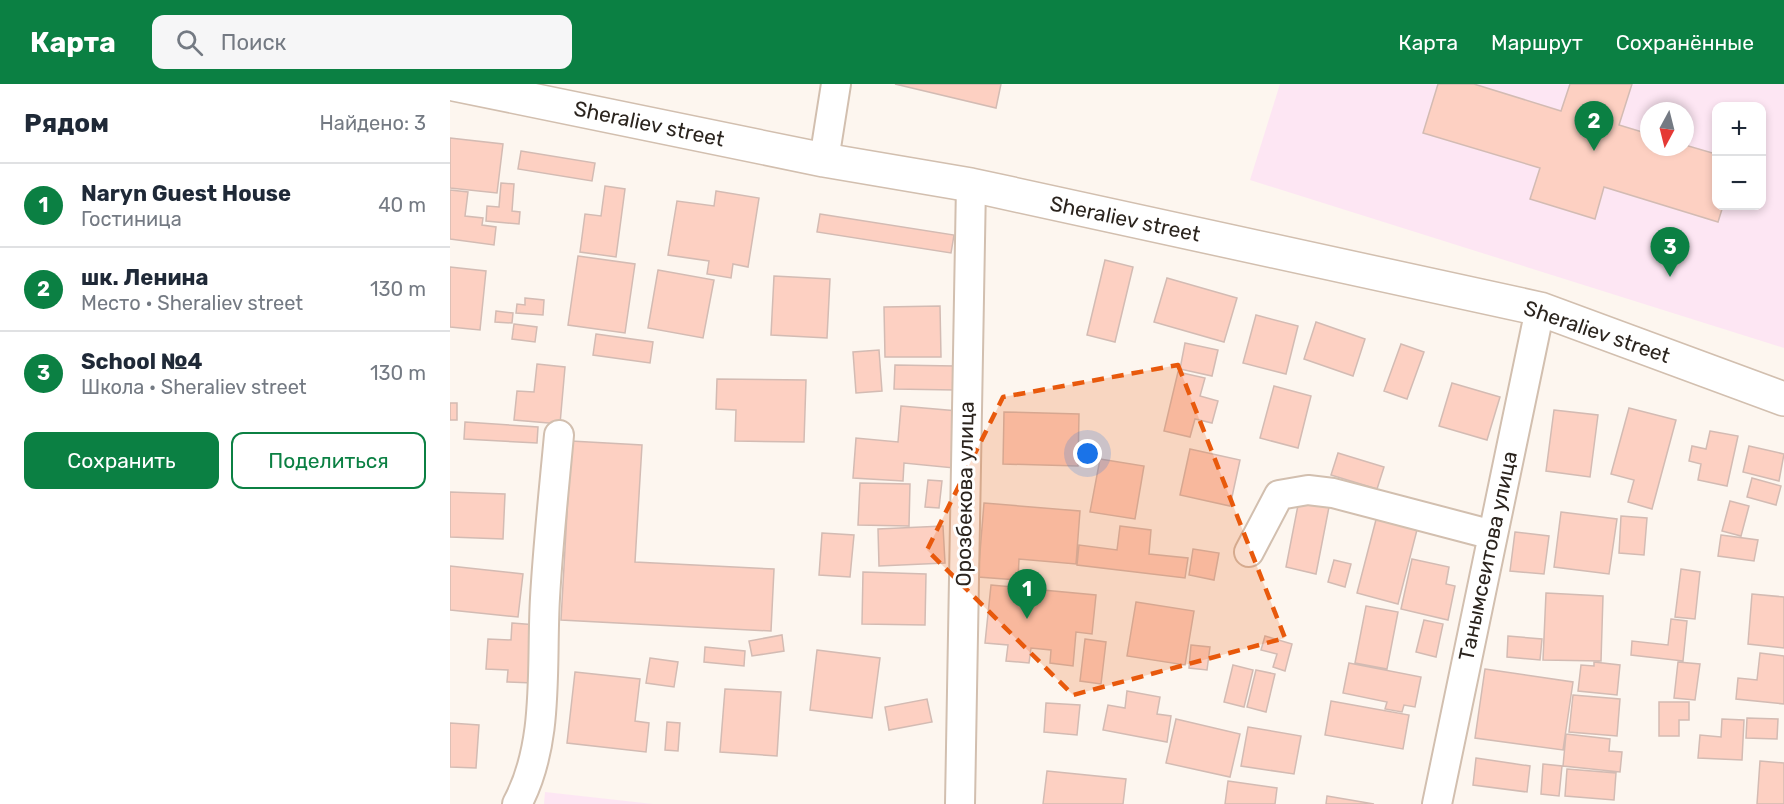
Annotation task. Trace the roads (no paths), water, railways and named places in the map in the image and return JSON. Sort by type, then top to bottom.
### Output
[{"type":"street","name":"Sheraliev street","points":[[454,84],[824,160],[971,185],[1540,309],[1784,399]]},
{"type":"street","points":[[824,160],[836,84]]},
{"type":"street","name":"Орозбекова улица","points":[[960,804],[971,185]]},
{"type":"street","name":"Танымсеитова улица","points":[[1437,804],[1540,309]]},
{"type":"street","points":[[517,804],[528,783],[542,709],[544,599],[559,435]]},
{"type":"street","points":[[1249,552],[1279,495],[1308,490],[1333,493],[1493,535]]},
{"type":"place","name":"шк. Ленина","points":[[1594,151]]},
{"type":"place","name":"School №4","points":[[1670,277]]},
{"type":"place","name":"Naryn Guest House","points":[[1027,619]]}]
